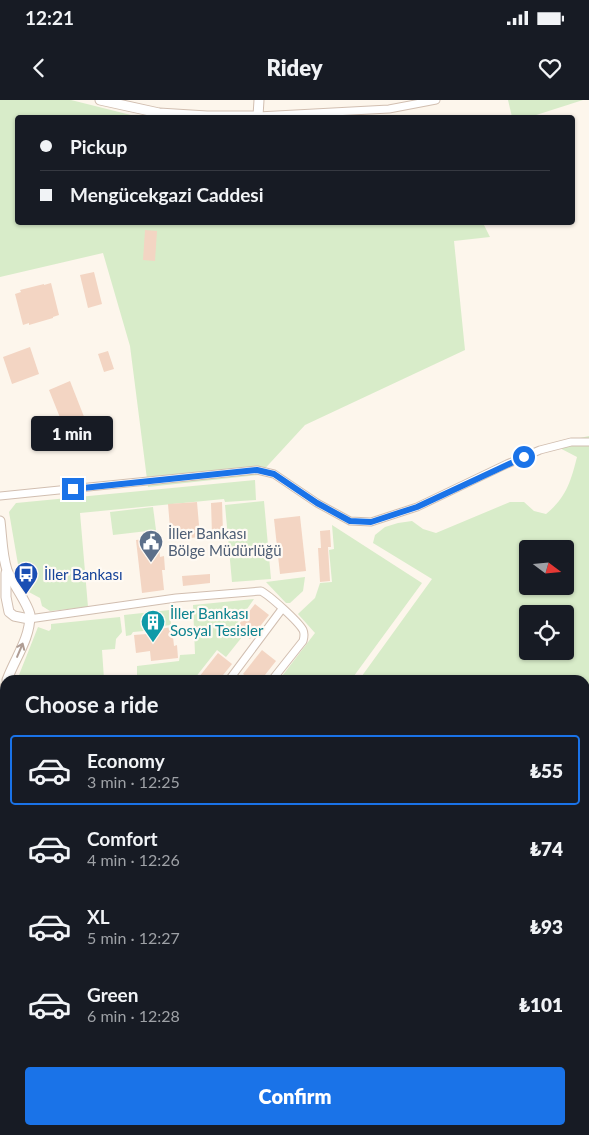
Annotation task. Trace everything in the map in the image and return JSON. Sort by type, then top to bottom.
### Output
[{"type":"street","points":[[100,100],[159,113],[191,115]]},
{"type":"street","points":[[258,115],[259,100]]},
{"type":"street","points":[[277,115],[389,109],[436,100]]},
{"type":"street","points":[[0,496],[257,470],[274,474],[317,503],[350,521],[371,522],[417,507],[540,450],[571,442],[589,442]]},
{"type":"street","points":[[0,521],[6,568],[6,597],[9,612],[14,616],[29,620],[176,598],[253,590],[263,592],[302,628],[304,638],[276,675]]},
{"type":"street","points":[[6,568],[16,589],[29,609],[29,620],[22,648],[9,675]]},
{"type":"street","points":[[233,675],[282,609]]},
{"type":"green space","points":[[0,100],[71,100],[131,115],[15,115],[15,225],[484,225],[490,237],[454,241],[465,350],[305,425],[259,475],[148,487],[130,346],[103,253],[0,277]]},
{"type":"green space","points":[[508,100],[583,100],[536,115],[512,115]]},
{"type":"green space","points":[[589,436],[589,675],[363,675],[432,579],[373,543],[375,535],[385,527],[412,521],[423,529],[436,533],[510,502],[524,502],[534,511],[546,514],[563,495],[577,457],[552,444]]},
{"type":"green space","points":[[255,480],[256,500],[225,502],[224,499],[80,513],[88,607],[50,611],[42,606],[40,598],[25,590],[20,576],[9,512],[16,503]]},
{"type":"green space","points":[[264,501],[271,579],[232,582],[225,505]]},
{"type":"green space","points":[[153,507],[156,530],[113,535],[110,512]]},
{"type":"green space","points":[[332,525],[422,583],[355,675],[283,675],[315,633],[298,614],[315,598],[320,583],[332,582],[329,550],[334,549]]},
{"type":"green space","points":[[305,577],[303,591],[290,603],[286,603],[266,582]]},
{"type":"green space","points":[[254,599],[233,629],[242,637],[226,657],[217,650],[197,675],[137,675],[137,666],[179,661],[180,655],[195,654],[193,605]]},
{"type":"green space","points":[[170,610],[171,625],[154,627],[154,630],[133,632],[131,635],[126,636],[124,615]]},
{"type":"green space","points":[[120,617],[122,632],[116,639],[115,649],[102,650],[104,675],[19,675],[38,627],[49,631],[51,624]]},
{"type":"building","points":[[145,230],[157,231],[155,261],[143,260]]},
{"type":"building","points":[[94,272],[102,304],[88,308],[80,275]]},
{"type":"building","points":[[51,283],[59,315],[29,325],[29,323],[23,325],[15,294],[21,292],[20,290]]},
{"type":"building","points":[[30,347],[39,374],[12,384],[3,357]]},
{"type":"building","points":[[108,351],[114,369],[104,372],[98,354]]},
{"type":"building","points":[[70,381],[90,432],[69,440],[49,390]]},
{"type":"building","points":[[197,502],[200,537],[171,540],[168,504]]},
{"type":"building","points":[[222,502],[223,533],[212,534],[211,503]]},
{"type":"building","points":[[300,516],[306,571],[280,574],[274,519]]},
{"type":"building","points":[[330,530],[331,547],[328,547],[330,581],[320,582],[318,548],[321,548],[320,531]]},
{"type":"building","name":"İller Bankası Bölge Müdürlüğü","points":[[158,537],[160,557],[164,556],[165,570],[162,570],[164,590],[142,593],[136,540]]},
{"type":"building","points":[[210,574],[210,583],[183,586],[182,576]]},
{"type":"building","points":[[255,604],[269,615],[250,639],[236,628]]},
{"type":"building","name":"İller Bankası Sosyal Tesisler","points":[[172,627],[174,646],[177,645],[178,658],[151,661],[150,651],[136,653],[134,635],[159,633],[159,629]]},
{"type":"building","points":[[262,650],[276,661],[265,675],[243,674]]},
{"type":"building","points":[[218,653],[232,664],[223,675],[201,675]]},
{"type":"place","name":"İller Bankası Bölge Müdürlüğü","points":[[151,563]]},
{"type":"place","name":"İller Bankası","points":[[26,595]]},
{"type":"place","name":"İller Bankası Sosyal Tesisler","points":[[153,643]]},
{"type":"route","points":[[73,489],[257,470],[274,474],[317,503],[350,521],[371,522],[417,507],[524,457]]}]
